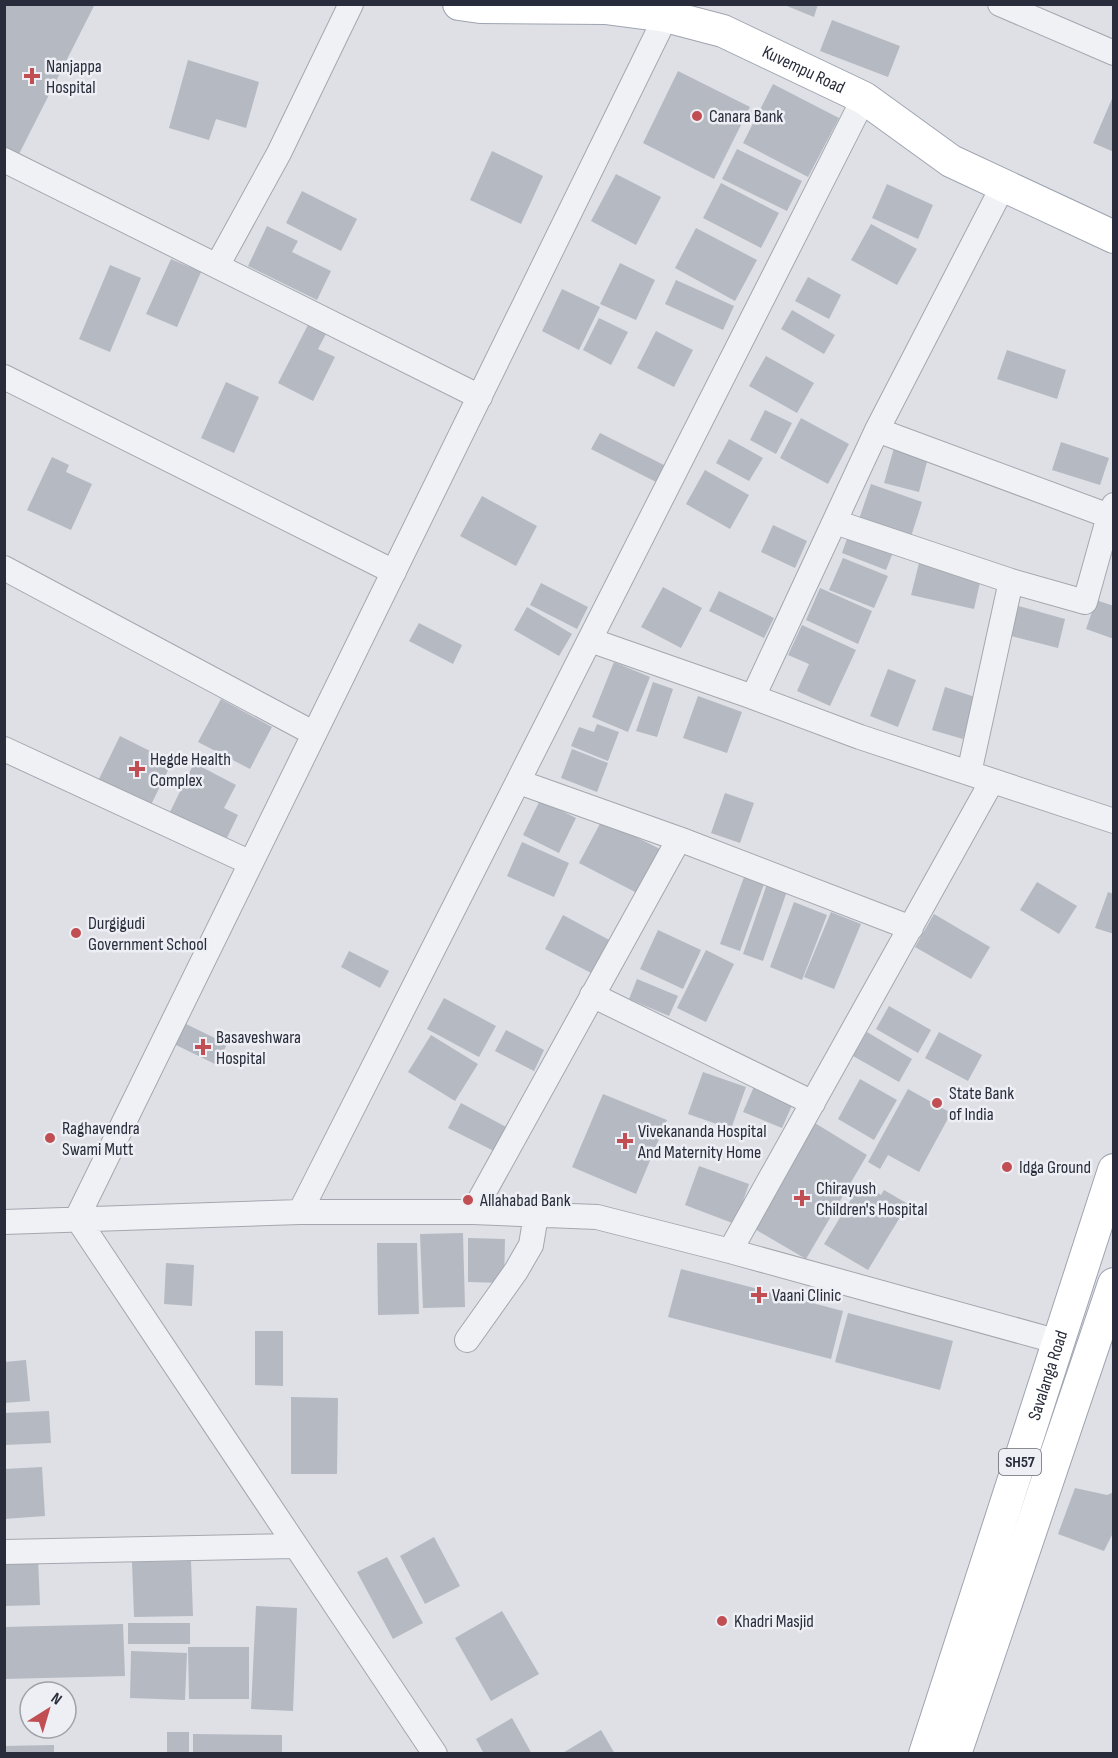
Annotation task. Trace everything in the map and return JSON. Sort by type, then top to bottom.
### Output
[{"type":"main road","name":"Kuvempu Road","points":[[459,4],[480,7],[606,6],[666,16],[723,31],[864,98],[951,161],[1113,237]]},
{"type":"main road","name":"Savalanga Road","points":[[925,1754],[1113,1170]]},
{"type":"main road","name":"Savalanga Road","points":[[955,1754],[1113,1284]]},
{"type":"street","points":[[217,266],[279,153],[351,4]]},
{"type":"street","points":[[1000,4],[1113,53]]},
{"type":"street","points":[[77,1218],[666,16]]},
{"type":"street","points":[[300,1212],[864,98]]},
{"type":"street","points":[[4,160],[480,397]]},
{"type":"street","points":[[753,697],[877,430],[1003,186]]},
{"type":"street","points":[[4,377],[394,572]]},
{"type":"street","points":[[835,522],[1011,581],[1085,602],[1111,510],[877,430]]},
{"type":"street","points":[[4,568],[313,733]]},
{"type":"street","points":[[969,773],[1011,581]]},
{"type":"street","points":[[590,640],[860,737],[1113,821]]},
{"type":"street","points":[[4,749],[252,862]]},
{"type":"street","points":[[730,1251],[992,781]]},
{"type":"street","points":[[519,782],[679,839],[911,928]]},
{"type":"street","points":[[473,1212],[679,839]]},
{"type":"street","points":[[592,995],[813,1103]]},
{"type":"street","points":[[4,1222],[300,1212],[473,1212],[597,1217],[730,1251],[1059,1342]]},
{"type":"street","points":[[466,1340],[516,1271],[531,1245],[536,1215]]},
{"type":"street","points":[[77,1218],[435,1754]]},
{"type":"street","points":[[4,1552],[296,1545]]},
{"type":"building","name":"Nanjappa Hospital","points":[[4,4],[95,4],[19,154],[4,147]]},
{"type":"building","points":[[782,4],[818,4],[814,17]]},
{"type":"building","points":[[832,20],[900,46],[888,77],[820,51]]},
{"type":"building","points":[[188,60],[259,82],[246,128],[216,119],[209,140],[169,128]]},
{"type":"building","points":[[678,71],[750,107],[714,179],[643,143]]},
{"type":"building","points":[[773,84],[839,118],[808,177],[743,143]]},
{"type":"building","points":[[1114,94],[1114,152],[1093,143]]},
{"type":"building","points":[[737,149],[802,181],[787,211],[722,179]]},
{"type":"building","points":[[492,151],[543,176],[521,224],[470,200]]},
{"type":"building","points":[[616,174],[661,197],[636,245],[591,221]]},
{"type":"building","points":[[721,183],[779,213],[761,248],[703,218]]},
{"type":"building","points":[[887,184],[933,205],[918,239],[872,218]]},
{"type":"building","points":[[302,191],[357,219],[341,251],[286,223]]},
{"type":"building","points":[[871,224],[917,249],[897,285],[851,260]]},
{"type":"building","points":[[267,226],[298,241],[292,252],[331,271],[317,300],[248,266]]},
{"type":"building","points":[[696,228],[757,260],[735,301],[675,268]]},
{"type":"building","points":[[171,259],[201,272],[177,327],[146,314]]},
{"type":"building","points":[[620,263],[655,280],[636,320],[600,304]]},
{"type":"building","points":[[110,265],[141,278],[110,352],[79,339]]},
{"type":"building","points":[[808,277],[841,295],[829,319],[795,301]]},
{"type":"building","points":[[676,280],[734,306],[723,330],[665,304]]},
{"type":"building","points":[[562,289],[600,307],[579,350],[542,331]]},
{"type":"building","points":[[792,310],[835,335],[824,354],[781,329]]},
{"type":"building","points":[[599,318],[628,332],[611,365],[583,350]]},
{"type":"building","points":[[309,323],[327,332],[318,349],[335,357],[313,401],[278,383]]},
{"type":"building","points":[[656,331],[693,350],[674,387],[637,368]]},
{"type":"building","points":[[1007,350],[1066,370],[1057,399],[997,379]]},
{"type":"building","points":[[766,356],[814,383],[797,413],[749,386]]},
{"type":"building","points":[[226,382],[259,397],[234,453],[201,438]]},
{"type":"building","points":[[765,410],[792,423],[776,454],[750,440]]},
{"type":"building","points":[[801,418],[849,444],[828,484],[780,458]]},
{"type":"building","points":[[600,433],[666,466],[658,483],[591,449]]},
{"type":"building","points":[[729,439],[763,458],[749,481],[716,463]]},
{"type":"building","points":[[1061,442],[1109,458],[1100,485],[1052,470]]},
{"type":"building","points":[[894,448],[928,458],[919,492],[884,483]]},
{"type":"building","points":[[52,457],[69,465],[66,472],[92,484],[71,530],[27,510]]},
{"type":"building","points":[[705,470],[749,495],[730,529],[686,504]]},
{"type":"building","points":[[871,484],[922,502],[909,543],[857,525]]},
{"type":"building","points":[[482,496],[537,526],[516,566],[460,536]]},
{"type":"building","points":[[773,525],[807,541],[795,568],[761,552]]},
{"type":"building","points":[[849,533],[894,550],[886,570],[842,553]]},
{"type":"building","points":[[843,558],[888,576],[874,608],[829,590]]},
{"type":"building","points":[[920,559],[982,574],[974,609],[911,595]]},
{"type":"building","points":[[541,583],[588,607],[577,629],[530,605]]},
{"type":"building","points":[[663,587],[702,608],[681,648],[641,627]]},
{"type":"building","points":[[820,588],[872,611],[858,644],[806,620]]},
{"type":"building","points":[[719,591],[774,618],[764,638],[709,611]]},
{"type":"building","points":[[1096,600],[1114,606],[1114,639],[1086,629]]},
{"type":"building","points":[[1015,605],[1065,619],[1058,648],[1007,635]]},
{"type":"building","points":[[527,607],[572,634],[559,656],[514,630]]},
{"type":"building","points":[[419,623],[462,645],[453,664],[409,641]]},
{"type":"building","points":[[802,625],[856,650],[830,706],[797,691],[809,664],[788,655]]},
{"type":"building","points":[[614,662],[650,677],[628,732],[592,717]]},
{"type":"building","points":[[888,669],[916,680],[898,727],[870,716]]},
{"type":"building","points":[[653,682],[673,689],[657,737],[636,731]]},
{"type":"building","points":[[945,687],[975,697],[963,739],[932,730]]},
{"type":"building","points":[[698,696],[742,712],[727,753],[683,738]]},
{"type":"building","points":[[221,699],[272,727],[250,769],[198,742]]},
{"type":"building","points":[[597,724],[619,732],[608,761],[571,746],[579,727],[594,732]]},
{"type":"building","points":[[120,736],[172,762],[150,807],[98,781]]},
{"type":"building","points":[[572,749],[608,763],[597,792],[561,778]]},
{"type":"building","points":[[194,763],[236,785],[224,808],[238,815],[224,844],[168,816]]},
{"type":"building","points":[[725,793],[754,803],[740,843],[711,833]]},
{"type":"building","points":[[540,800],[576,818],[559,853],[523,835]]},
{"type":"building","points":[[602,820],[660,849],[637,893],[579,863]]},
{"type":"building","points":[[522,842],[569,863],[554,897],[507,876]]},
{"type":"building","points":[[744,877],[764,884],[740,951],[720,944]]},
{"type":"building","points":[[768,881],[788,888],[763,961],[743,954]]},
{"type":"building","points":[[1037,882],[1077,906],[1059,934],[1020,910]]},
{"type":"building","points":[[1108,892],[1114,894],[1114,934],[1095,928]]},
{"type":"building","points":[[794,902],[827,915],[802,980],[770,967]]},
{"type":"building","points":[[831,912],[861,924],[834,989],[804,977]]},
{"type":"building","points":[[934,914],[990,947],[971,979],[915,947]]},
{"type":"building","points":[[563,915],[613,942],[595,975],[545,949]]},
{"type":"building","points":[[658,930],[701,950],[683,989],[640,969]]},
{"type":"building","points":[[706,950],[734,964],[706,1022],[677,1008]]},
{"type":"building","points":[[349,951],[389,971],[380,988],[341,967]]},
{"type":"building","points":[[637,979],[678,996],[669,1016],[629,999]]},
{"type":"building","points":[[444,998],[496,1026],[479,1057],[427,1029]]},
{"type":"building","points":[[889,1006],[931,1030],[918,1053],[876,1029]]},
{"type":"building","points":[[184,1023],[227,1044],[217,1065],[174,1044]]},
{"type":"building","points":[[506,1030],[544,1050],[534,1071],[495,1051]]},
{"type":"building","points":[[867,1032],[912,1059],[899,1082],[853,1056]]},
{"type":"building","points":[[939,1032],[982,1055],[968,1081],[925,1058]]},
{"type":"building","points":[[431,1035],[478,1064],[455,1101],[408,1072]]},
{"type":"building","points":[[703,1072],[746,1087],[731,1129],[688,1114]]},
{"type":"building","points":[[860,1079],[897,1100],[874,1140],[838,1119]]},
{"type":"building","points":[[755,1084],[794,1101],[782,1128],[743,1112]]},
{"type":"building","points":[[908,1089],[951,1113],[919,1172],[888,1155],[880,1169],[868,1162]]},
{"type":"building","points":[[603,1094],[667,1120],[636,1194],[572,1167]]},
{"type":"building","points":[[461,1103],[510,1129],[498,1153],[448,1128]]},
{"type":"building","points":[[815,1123],[867,1155],[806,1259],[753,1228]]},
{"type":"building","points":[[699,1166],[749,1184],[735,1224],[685,1205]]},
{"type":"building","points":[[861,1183],[881,1195],[884,1190],[908,1204],[868,1270],[824,1244]]},
{"type":"building","points":[[463,1233],[465,1307],[423,1308],[420,1234]]},
{"type":"building","points":[[468,1238],[505,1239],[504,1283],[468,1282]]},
{"type":"building","points":[[377,1243],[417,1243],[419,1314],[378,1315]]},
{"type":"building","points":[[166,1263],[194,1265],[192,1306],[164,1304]]},
{"type":"building","points":[[681,1269],[843,1311],[831,1359],[668,1317]]},
{"type":"building","points":[[848,1313],[953,1341],[940,1390],[835,1362]]},
{"type":"building","points":[[255,1331],[283,1331],[283,1386],[255,1385]]},
{"type":"building","points":[[26,1360],[30,1401],[4,1403],[4,1362]]},
{"type":"building","points":[[291,1397],[338,1398],[337,1474],[291,1474]]},
{"type":"building","points":[[49,1411],[51,1443],[4,1445],[4,1413]]},
{"type":"building","points":[[42,1467],[45,1516],[4,1519],[4,1469]]},
{"type":"building","points":[[1075,1488],[1107,1495],[1114,1492],[1114,1531],[1104,1551],[1058,1534]]},
{"type":"building","points":[[434,1537],[460,1586],[425,1604],[400,1556]]},
{"type":"building","points":[[387,1557],[423,1623],[393,1639],[357,1572]]},
{"type":"building","points":[[38,1558],[40,1605],[4,1606],[4,1559]]},
{"type":"building","points":[[191,1561],[193,1616],[134,1617],[132,1562]]},
{"type":"building","points":[[256,1606],[297,1608],[293,1711],[251,1709]]},
{"type":"building","points":[[502,1611],[539,1674],[491,1701],[455,1638]]},
{"type":"building","points":[[128,1623],[190,1623],[190,1644],[128,1644]]},
{"type":"building","points":[[123,1624],[125,1676],[4,1679],[4,1627]]},
{"type":"building","points":[[188,1647],[249,1647],[249,1699],[189,1699]]},
{"type":"building","points":[[131,1651],[187,1653],[185,1700],[130,1698]]},
{"type":"building","points":[[512,1718],[532,1754],[484,1754],[476,1739]]},
{"type":"building","points":[[601,1730],[615,1754],[561,1754]]},
{"type":"building","points":[[167,1732],[189,1732],[189,1754],[167,1754]]},
{"type":"building","points":[[193,1734],[282,1735],[282,1754],[193,1754]]},
{"type":"building","points":[[54,1745],[54,1754],[4,1754],[4,1746]]},
{"type":"place","name":"Nanjappa Hospital","points":[[32,76]]},
{"type":"place","name":"Canara Bank","points":[[697,116]]},
{"type":"place","name":"Hegde Health Complex","points":[[137,769]]},
{"type":"place","name":"Durgigudi Government School","points":[[76,933]]},
{"type":"place","name":"Basaveshwara Hospital","points":[[203,1047]]},
{"type":"place","name":"State Bank of India","points":[[937,1103]]},
{"type":"place","name":"Raghavendra Swami Mutt","points":[[50,1138]]},
{"type":"place","name":"Vivekananda Hospital And Maternity Home","points":[[625,1141]]},
{"type":"place","name":"Idga Ground","points":[[1007,1167]]},
{"type":"place","name":"Chirayush Children's Hospital","points":[[802,1198]]},
{"type":"place","name":"Allahabad Bank","points":[[468,1200]]},
{"type":"place","name":"Vaani Clinic","points":[[759,1295]]},
{"type":"place","name":"Khadri Masjid","points":[[722,1621]]}]
